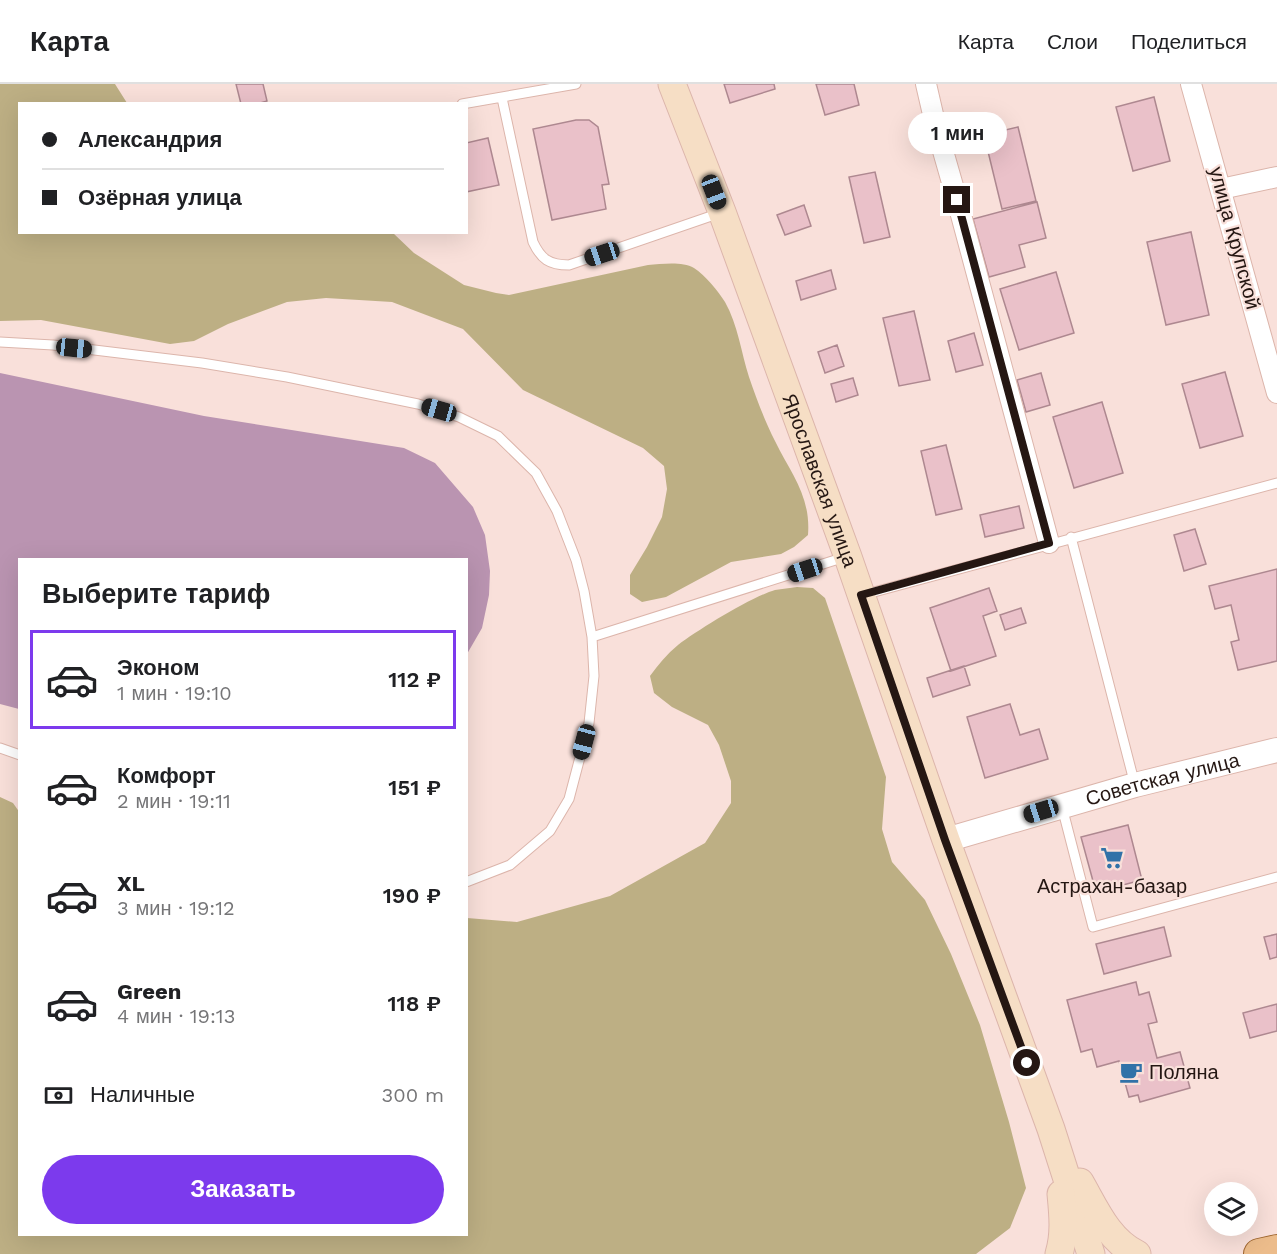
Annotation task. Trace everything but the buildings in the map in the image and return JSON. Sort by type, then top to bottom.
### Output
[{"type":"main road","name":"Ярославская улица","points":[[672,84],[722,212],[848,557],[945,840],[1054,1137],[1091,1254]]},
{"type":"main road","points":[[1054,1137],[1064,1219],[1059,1254]]},
{"type":"main road","points":[[1054,1137],[1104,1224],[1115,1238],[1137,1254]]},
{"type":"main road","points":[[1259,1254],[1277,1250]]},
{"type":"street","points":[[926,84],[934,123],[960,211],[1049,543]]},
{"type":"street","name":"улица Крупской","points":[[1191,84],[1277,393]]},
{"type":"street","points":[[1221,189],[1277,177]]},
{"type":"street","name":"Советская улица","points":[[945,840],[1061,805],[1277,750]]},
{"type":"lane","points":[[468,103],[576,84]]},
{"type":"lane","points":[[502,98],[533,242],[538,254],[546,262],[558,265],[574,263],[722,212]]},
{"type":"lane","points":[[0,342],[53,345],[202,363],[286,377],[418,404],[459,417],[498,436],[537,473],[557,511],[576,560],[592,637],[594,676],[588,723],[569,799],[550,831],[510,865],[468,881]]},
{"type":"lane","points":[[861,595],[1277,483]]},
{"type":"lane","points":[[1071,537],[1135,785]]},
{"type":"lane","points":[[592,637],[848,557]]},
{"type":"lane","points":[[0,748],[18,754]]},
{"type":"lane","points":[[1061,805],[1093,927],[1277,877]]},
{"type":"shaded area","points":[[0,84],[115,84],[126,102],[18,102],[18,234],[394,234],[414,253],[464,285],[509,295],[648,265],[689,266],[715,288],[729,311],[761,409],[803,497],[808,521],[808,535],[781,554],[731,562],[666,597],[642,602],[630,594],[630,575],[662,517],[667,489],[664,466],[643,448],[523,390],[463,329],[392,302],[326,298],[287,302],[228,324],[194,341],[170,344],[41,320],[0,321]]},
{"type":"shaded area","points":[[0,373],[204,416],[404,448],[435,463],[473,507],[485,535],[490,571],[489,595],[482,628],[468,652],[468,558],[18,558],[18,709],[0,704]]},
{"type":"shaded area","points":[[797,587],[813,588],[825,598],[886,777],[882,829],[892,862],[925,900],[951,954],[980,1025],[1009,1122],[1026,1188],[1010,1228],[976,1254],[0,1254],[0,797],[13,803],[18,810],[18,1236],[468,1236],[468,918],[517,922],[610,896],[705,843],[731,803],[731,781],[719,745],[708,725],[672,707],[654,693],[650,676],[674,648],[687,639],[739,607],[775,590]]},
{"type":"place","name":"Астрахан-базар","points":[[1112,858]]},
{"type":"place","name":"Поляна","points":[[1131,1072]]},
{"type":"route","points":[[957,200],[1049,543],[861,595],[945,840],[1027,1063]]}]
